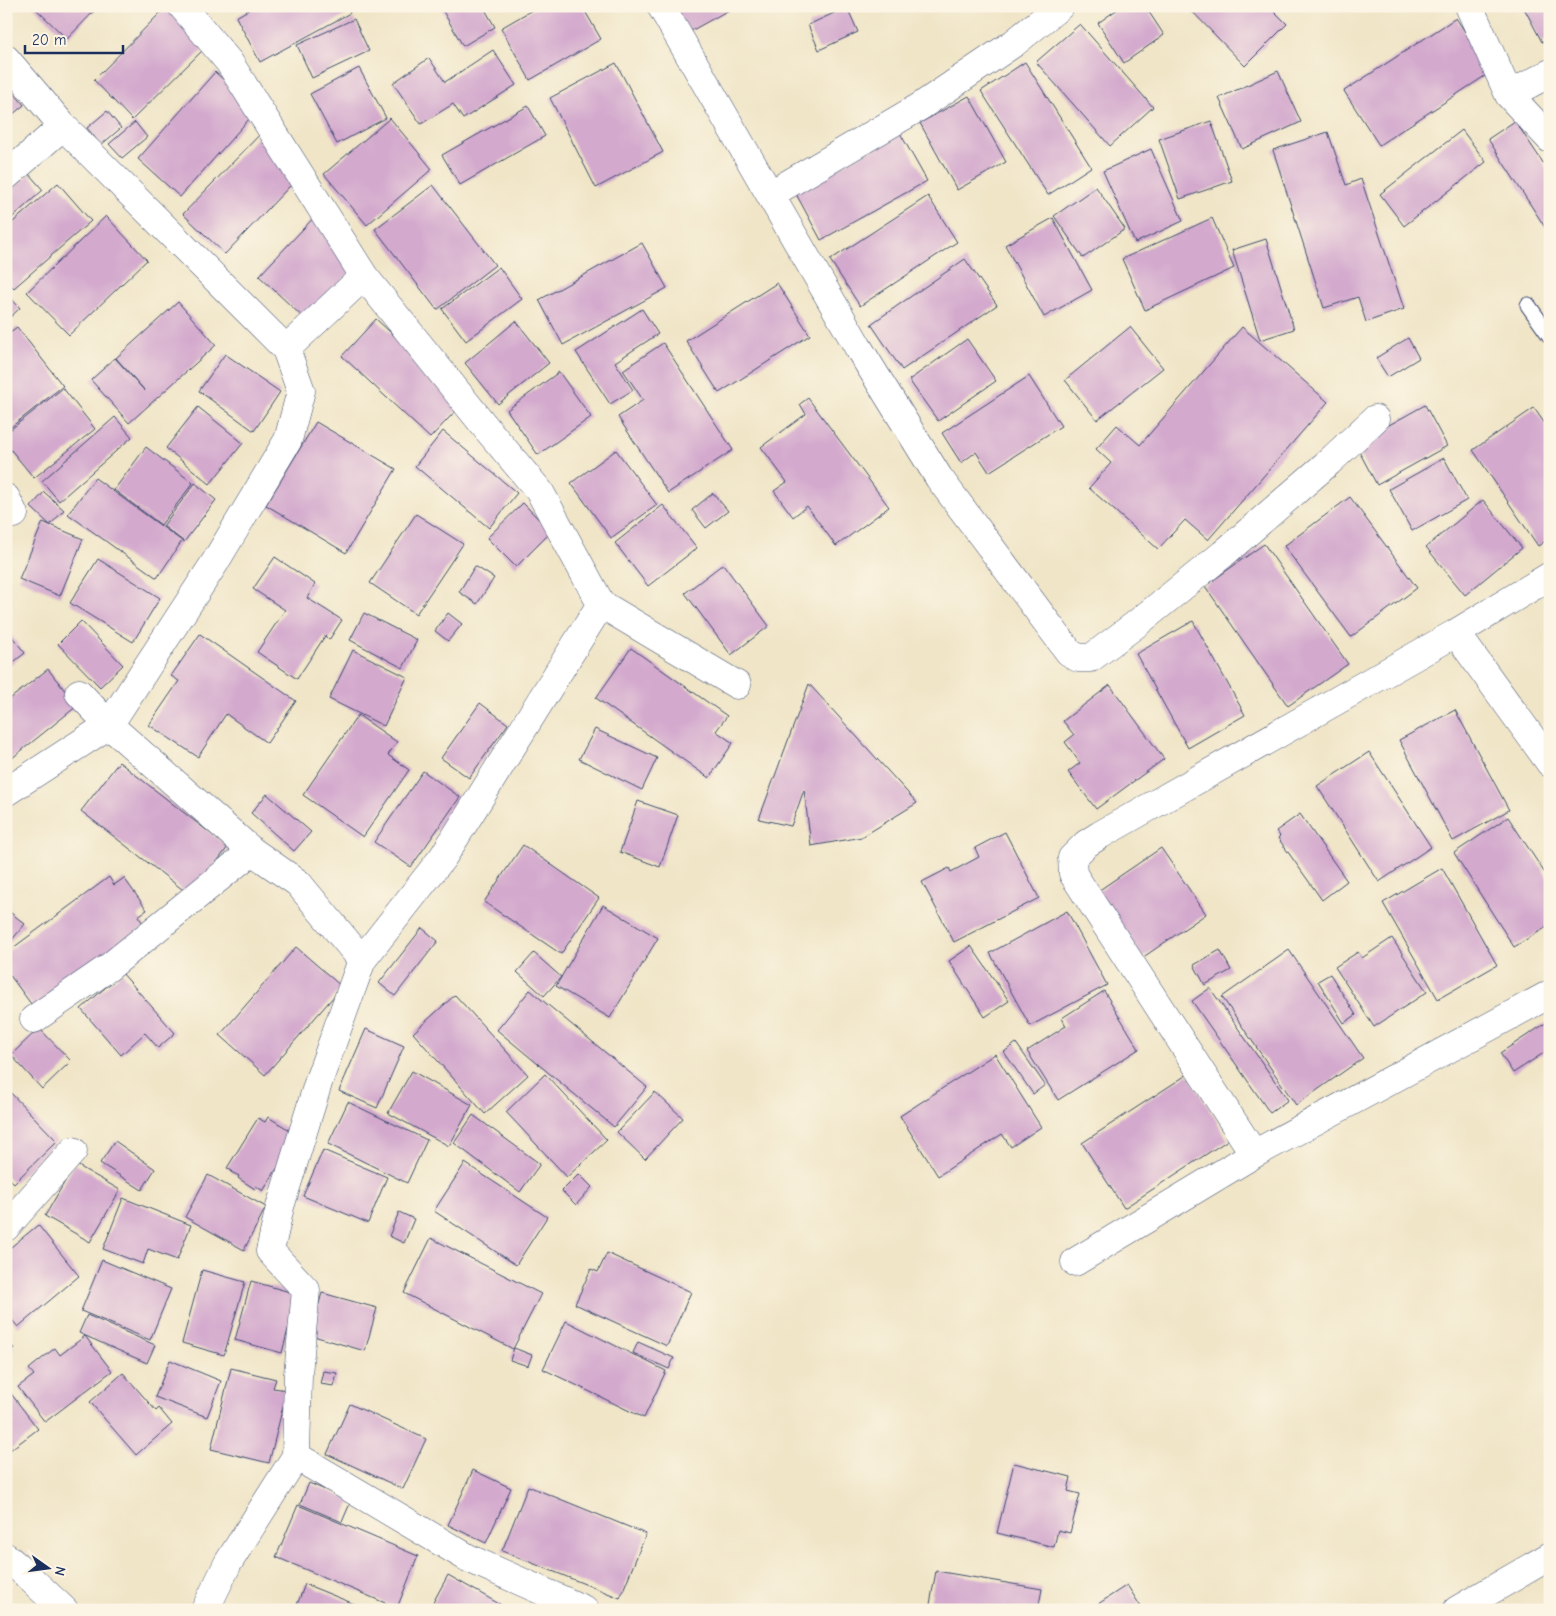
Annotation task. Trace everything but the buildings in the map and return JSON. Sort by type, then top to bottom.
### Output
[{"type":"street","points":[[182,6],[229,62],[364,276],[540,492],[601,604],[737,685]]},
{"type":"street","points":[[662,6],[858,347],[939,478],[1069,652],[1078,658],[1091,658],[1135,625],[1223,554],[1329,462],[1375,419]]},
{"type":"street","points":[[771,194],[920,106],[1014,43],[1060,6]]},
{"type":"street","points":[[1469,6],[1509,95],[1550,139]]},
{"type":"street","points":[[6,59],[64,126],[286,349],[300,391],[288,440],[214,564],[109,725],[6,792]]},
{"type":"street","points":[[1509,95],[1550,73]]},
{"type":"street","points":[[6,176],[64,126]]},
{"type":"street","points":[[286,349],[364,276]]},
{"type":"street","points":[[1254,1154],[1073,874],[1072,858],[1086,844],[1100,835],[1456,633],[1550,576]]},
{"type":"street","points":[[205,1610],[228,1563],[296,1456],[298,1374],[306,1290],[270,1252],[280,1207],[319,1080],[362,960],[443,857],[601,604]]},
{"type":"street","points":[[1456,633],[1550,763]]},
{"type":"street","points":[[79,693],[109,725],[252,851],[298,883],[362,960]]},
{"type":"street","points":[[34,1019],[108,968],[252,851]]},
{"type":"street","points":[[1075,1262],[1254,1154],[1550,994]]},
{"type":"street","points":[[6,1228],[73,1152]]},
{"type":"street","points":[[296,1456],[468,1558],[585,1610]]},
{"type":"street","points":[[1457,1610],[1550,1556]]},
{"type":"street","points":[[6,1557],[64,1610]]},
{"type":"lane","points":[[1528,305],[1550,336]]}]
